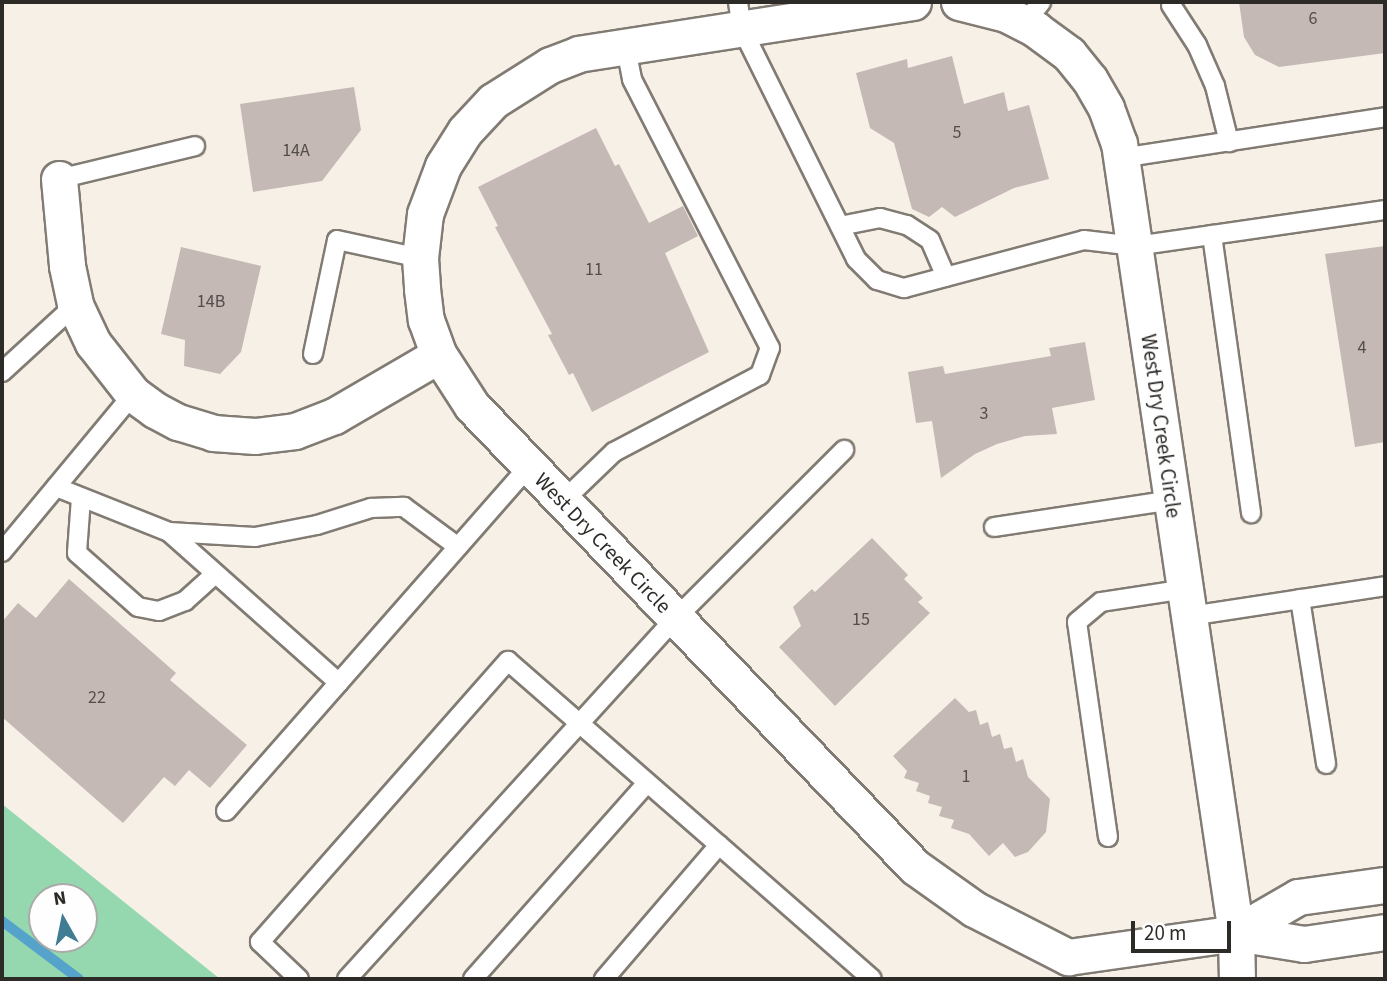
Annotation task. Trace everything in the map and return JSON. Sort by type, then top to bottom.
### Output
[{"type":"street","name":"West Dry Creek Circle","points":[[913,2],[740,15],[626,47],[579,54],[550,65],[493,101],[465,131],[443,166],[425,214],[420,258],[426,320],[439,355],[472,406],[915,867],[974,909],[1068,957],[1236,933]]},
{"type":"street","name":"West Dry Creek Circle","points":[[959,2],[996,10],[1032,13],[1090,80],[1106,108],[1121,158],[1236,933],[1237,979]]},
{"type":"street","points":[[59,179],[67,266],[75,305],[93,343],[133,394],[155,410],[214,433],[255,436],[295,431],[334,416],[439,355]]},
{"type":"street","points":[[1236,933],[1298,897],[1385,885]]},
{"type":"street","points":[[1236,933],[1304,944],[1385,932]]},
{"type":"lane","points":[[1171,5],[1197,45],[1215,86],[1229,142]]},
{"type":"lane","points":[[740,15],[856,259],[877,280],[904,288],[1084,240],[1135,246],[1385,210]]},
{"type":"lane","points":[[563,501],[614,452],[760,375],[770,348],[632,79],[626,47]]},
{"type":"lane","points":[[1121,158],[1385,117]]},
{"type":"lane","points":[[59,179],[195,146]]},
{"type":"lane","points":[[841,226],[880,218],[906,225],[930,240],[946,277]]},
{"type":"lane","points":[[1212,234],[1251,513]]},
{"type":"lane","points":[[313,354],[337,240],[420,258]]},
{"type":"lane","points":[[2,372],[75,305]]},
{"type":"lane","points":[[2,552],[133,394]]},
{"type":"lane","points":[[347,979],[676,618],[844,450]]},
{"type":"lane","points":[[226,811],[529,466]]},
{"type":"lane","points":[[55,487],[169,532],[255,537],[317,525],[371,508],[404,506],[458,547]]},
{"type":"lane","points":[[81,498],[77,553],[138,607],[159,611],[184,601],[215,573]]},
{"type":"lane","points":[[993,527],[1172,500]]},
{"type":"lane","points":[[169,532],[339,683]]},
{"type":"lane","points":[[1108,837],[1077,622],[1101,602],[1188,603],[1300,599],[1385,586]]},
{"type":"lane","points":[[1300,599],[1326,765]]},
{"type":"lane","points":[[299,979],[260,942],[508,661],[872,979]]},
{"type":"lane","points":[[473,979],[647,783]]},
{"type":"lane","points":[[604,979],[719,845]]},
{"type":"green space","points":[[2,804],[220,979],[2,979]]},
{"type":"building","points":[[1239,2],[1385,2],[1385,53],[1279,67],[1255,55],[1244,37]]},
{"type":"building","points":[[952,56],[964,104],[1004,92],[1008,111],[1029,105],[1049,179],[1014,188],[955,217],[942,207],[929,217],[912,209],[894,143],[870,128],[856,73],[907,59],[908,68]]},
{"type":"building","points":[[354,87],[361,130],[322,181],[253,192],[240,104]]},
{"type":"building","points":[[596,128],[615,166],[619,164],[649,223],[683,206],[698,236],[665,253],[709,352],[592,412],[573,373],[569,375],[548,335],[552,334],[495,227],[498,226],[478,187]]},
{"type":"building","points":[[1385,246],[1385,442],[1355,447],[1325,254]]},
{"type":"building","points":[[181,247],[261,266],[241,352],[220,374],[184,366],[185,340],[161,334]]},
{"type":"building","points":[[1085,342],[1095,400],[1052,408],[1057,434],[1025,436],[997,444],[975,454],[941,478],[932,421],[916,423],[908,372],[943,366],[945,374],[1051,356],[1049,348]]},
{"type":"building","points":[[872,538],[908,575],[904,579],[923,598],[918,602],[930,613],[835,706],[779,647],[801,626],[793,607],[812,589],[815,592]]},
{"type":"building","points":[[69,579],[176,673],[170,680],[247,745],[210,788],[189,770],[175,786],[164,777],[123,823],[2,717],[2,622],[18,603],[36,618]]},
{"type":"building","points":[[955,698],[969,712],[976,710],[980,725],[988,722],[992,737],[1000,734],[1004,749],[1012,747],[1016,762],[1023,759],[1028,777],[1050,799],[1046,832],[1028,852],[1015,857],[1003,843],[989,856],[969,834],[951,828],[954,820],[939,816],[942,807],[928,803],[930,796],[916,791],[919,783],[904,778],[907,771],[893,756]]},
{"type":"waterway","points":[[2,921],[79,979]]}]
